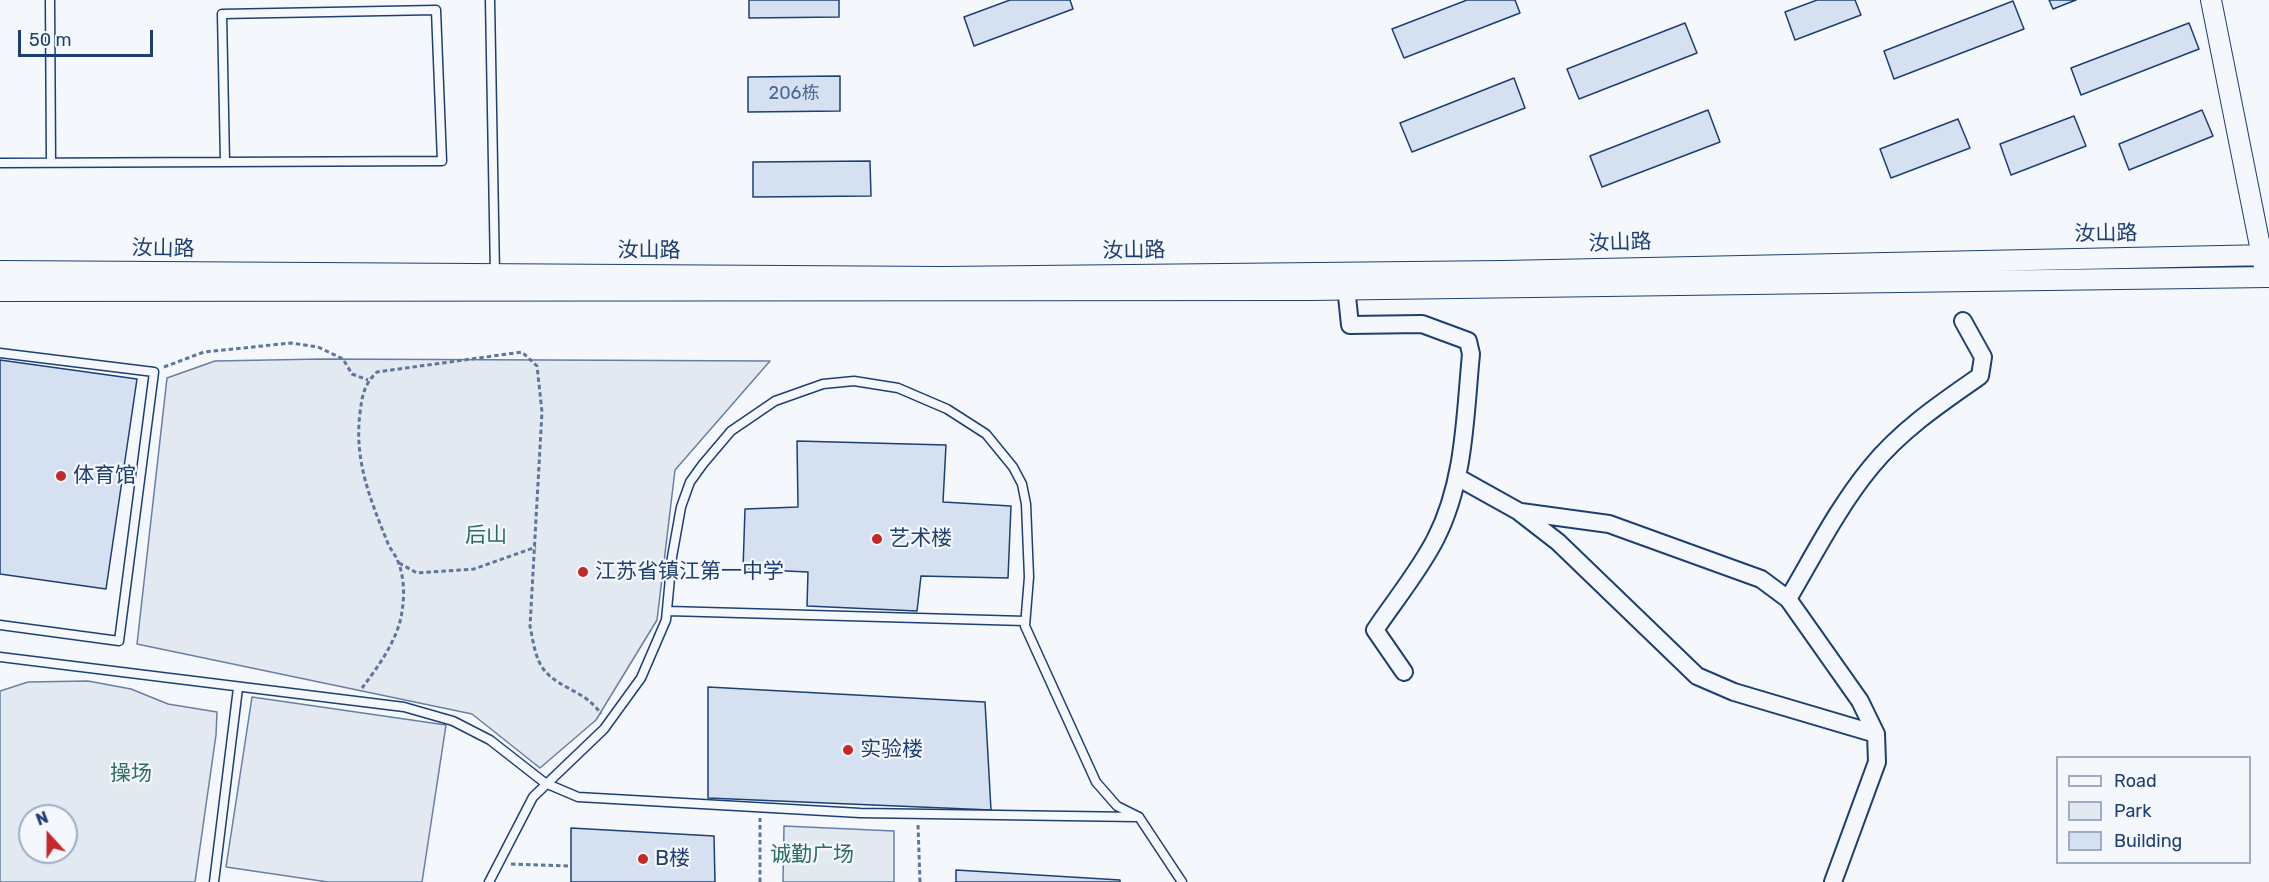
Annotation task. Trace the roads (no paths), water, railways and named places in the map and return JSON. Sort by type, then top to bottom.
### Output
[{"type":"street","points":[[2211,0],[2266,255],[2267,277]]},
{"type":"street","name":"汝山路","points":[[0,271],[1346,281],[2266,255]]},
{"type":"street","name":"汝山路","points":[[0,291],[2267,277]]},
{"type":"street","points":[[1346,281],[1350,325],[1422,324],[1468,341],[1471,354],[1457,477],[1436,538],[1376,630],[1404,672]]},
{"type":"street","points":[[1788,599],[1836,518],[1871,467],[1930,411],[1980,376],[1983,357],[1963,321]]},
{"type":"street","points":[[1457,477],[1518,512],[1558,542],[1697,676],[1734,692],[1876,734]]},
{"type":"street","points":[[1518,512],[1610,524],[1761,579],[1788,599],[1860,701],[1876,734],[1877,762],[1833,882]]},
{"type":"lane","points":[[50,0],[51,163]]},
{"type":"lane","points":[[490,0],[495,275]]},
{"type":"lane","points":[[0,163],[225,162],[442,160],[436,10],[222,14],[225,162]]},
{"type":"lane","points":[[0,352],[154,372],[119,641],[0,625]]},
{"type":"lane","points":[[489,882],[533,797],[608,724],[641,678],[668,611],[672,557],[681,507],[690,482],[715,449],[748,417],[775,401],[823,384],[854,381],[898,388],[947,409],[986,434],[1013,467],[1022,484],[1026,504],[1029,577],[1025,621],[1096,782],[1117,806],[1138,817],[1182,882]]},
{"type":"lane","points":[[668,611],[1025,621]]},
{"type":"lane","points":[[0,657],[404,707],[453,722],[490,740],[545,783],[578,797],[918,814],[1138,817]]},
{"type":"lane","points":[[214,882],[238,688]]},
{"type":"place","name":"体育馆","points":[[61,476]]},
{"type":"place","name":"艺术楼","points":[[877,539]]},
{"type":"place","name":"江苏省镇江第一中学","points":[[583,572]]},
{"type":"place","name":"实验楼","points":[[848,750]]},
{"type":"place","name":"B楼","points":[[643,859]]},
{"type":"park label","name":"后山","points":[[486,536]]},
{"type":"park label","name":"操场","points":[[131,774]]},
{"type":"park label","name":"诚勤广场","points":[[812,855]]}]
